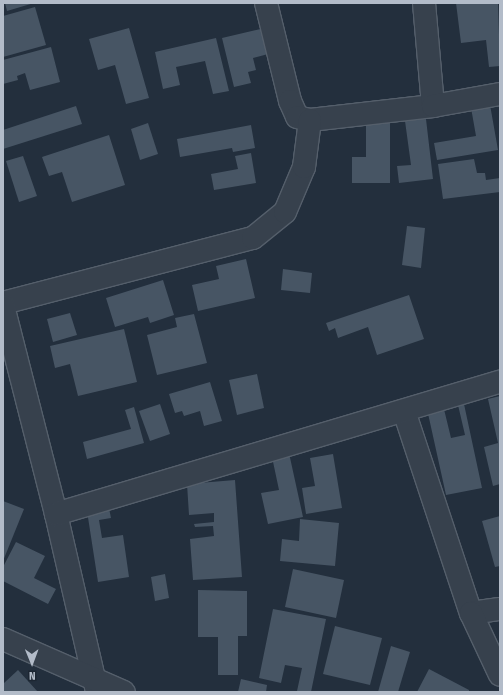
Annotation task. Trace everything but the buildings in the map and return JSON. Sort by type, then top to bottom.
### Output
[{"type":"street","points":[[266,3],[290,101],[297,117],[310,120],[433,106],[500,94]]},
{"type":"street","points":[[424,3],[433,106]]},
{"type":"street","points":[[3,303],[252,238],[285,212],[304,167],[310,120]]},
{"type":"street","points":[[3,306],[56,514],[94,685]]},
{"type":"street","points":[[56,514],[500,382]]},
{"type":"street","points":[[404,411],[471,613],[500,675]]},
{"type":"street","points":[[471,613],[500,609]]},
{"type":"street","points":[[5,643],[94,685],[124,692]]}]
